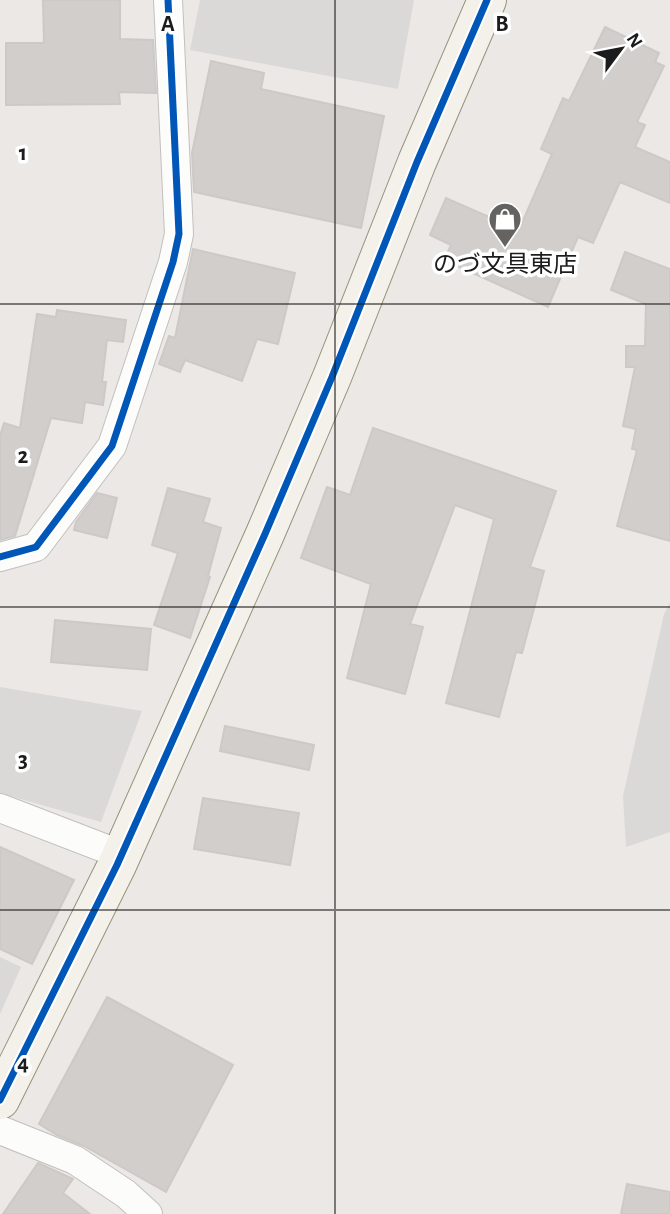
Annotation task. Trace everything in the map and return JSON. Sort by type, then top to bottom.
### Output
[{"type":"street","points":[[0,557],[36,547],[112,446],[173,262],[179,234],[168,0]]},
{"type":"street","points":[[0,1100],[122,855],[327,389],[417,162],[487,0]]},
{"type":"street","points":[[0,808],[122,855]]},
{"type":"street","points":[[0,1130],[75,1160],[126,1194],[148,1214]]},
{"type":"shaded area","points":[[200,0],[414,0],[398,89],[190,50]]},
{"type":"shaded area","points":[[670,602],[670,832],[626,847],[623,796],[664,614]]},
{"type":"shaded area","points":[[0,687],[142,711],[101,822],[0,793]]},
{"type":"shaded area","points":[[0,957],[21,967],[0,1014]]},
{"type":"building","points":[[43,0],[120,0],[120,39],[153,40],[156,93],[119,92],[120,104],[6,105],[6,43],[44,43]]},
{"type":"building","points":[[605,27],[659,53],[655,62],[664,66],[637,122],[645,125],[635,147],[670,162],[670,203],[620,182],[593,243],[578,237],[548,307],[444,260],[451,245],[430,235],[446,198],[519,230],[552,154],[541,149],[563,98],[569,101]]},
{"type":"building","points":[[211,61],[264,73],[261,89],[384,116],[361,228],[194,192],[192,153]]},
{"type":"building","points":[[193,249],[295,273],[278,344],[257,339],[242,381],[185,360],[180,372],[159,364],[169,336],[175,338]]},
{"type":"building","points":[[625,252],[670,269],[670,541],[617,526],[637,450],[632,449],[636,429],[623,426],[635,367],[626,367],[626,346],[645,346],[646,304],[611,290]]},
{"type":"building","points":[[57,310],[126,320],[123,342],[107,340],[102,382],[106,382],[103,405],[85,402],[82,423],[51,418],[15,536],[0,540],[0,436],[4,423],[20,428],[37,314],[56,317]]},
{"type":"building","points":[[373,428],[556,491],[530,567],[544,571],[522,653],[516,652],[499,717],[446,703],[494,519],[455,505],[410,624],[423,627],[405,694],[347,678],[371,584],[301,558],[327,487],[350,495]]},
{"type":"building","points":[[168,488],[210,499],[203,522],[221,528],[208,576],[210,577],[190,638],[154,625],[178,553],[152,545]]},
{"type":"building","points":[[97,493],[117,498],[107,538],[74,530],[76,522]]},
{"type":"building","points":[[55,620],[151,629],[147,670],[51,662]]},
{"type":"building","points":[[225,726],[314,745],[309,770],[220,751]]},
{"type":"building","points":[[203,798],[299,813],[290,865],[194,849]]},
{"type":"building","points":[[0,847],[74,880],[32,964],[0,949]]},
{"type":"building","points":[[107,997],[233,1065],[166,1192],[39,1124]]},
{"type":"building","points":[[38,1163],[73,1179],[63,1193],[90,1214],[3,1214]]},
{"type":"building","points":[[627,1184],[670,1192],[670,1214],[621,1214]]},
{"type":"cycle path","points":[[0,557],[36,547],[112,446],[173,262],[179,234],[168,0]]},
{"type":"cycle path","points":[[0,1100],[117,865],[265,534],[332,377],[417,162],[487,0]]},
{"type":"place","name":"のづ文具東店","points":[[505,249]]}]
